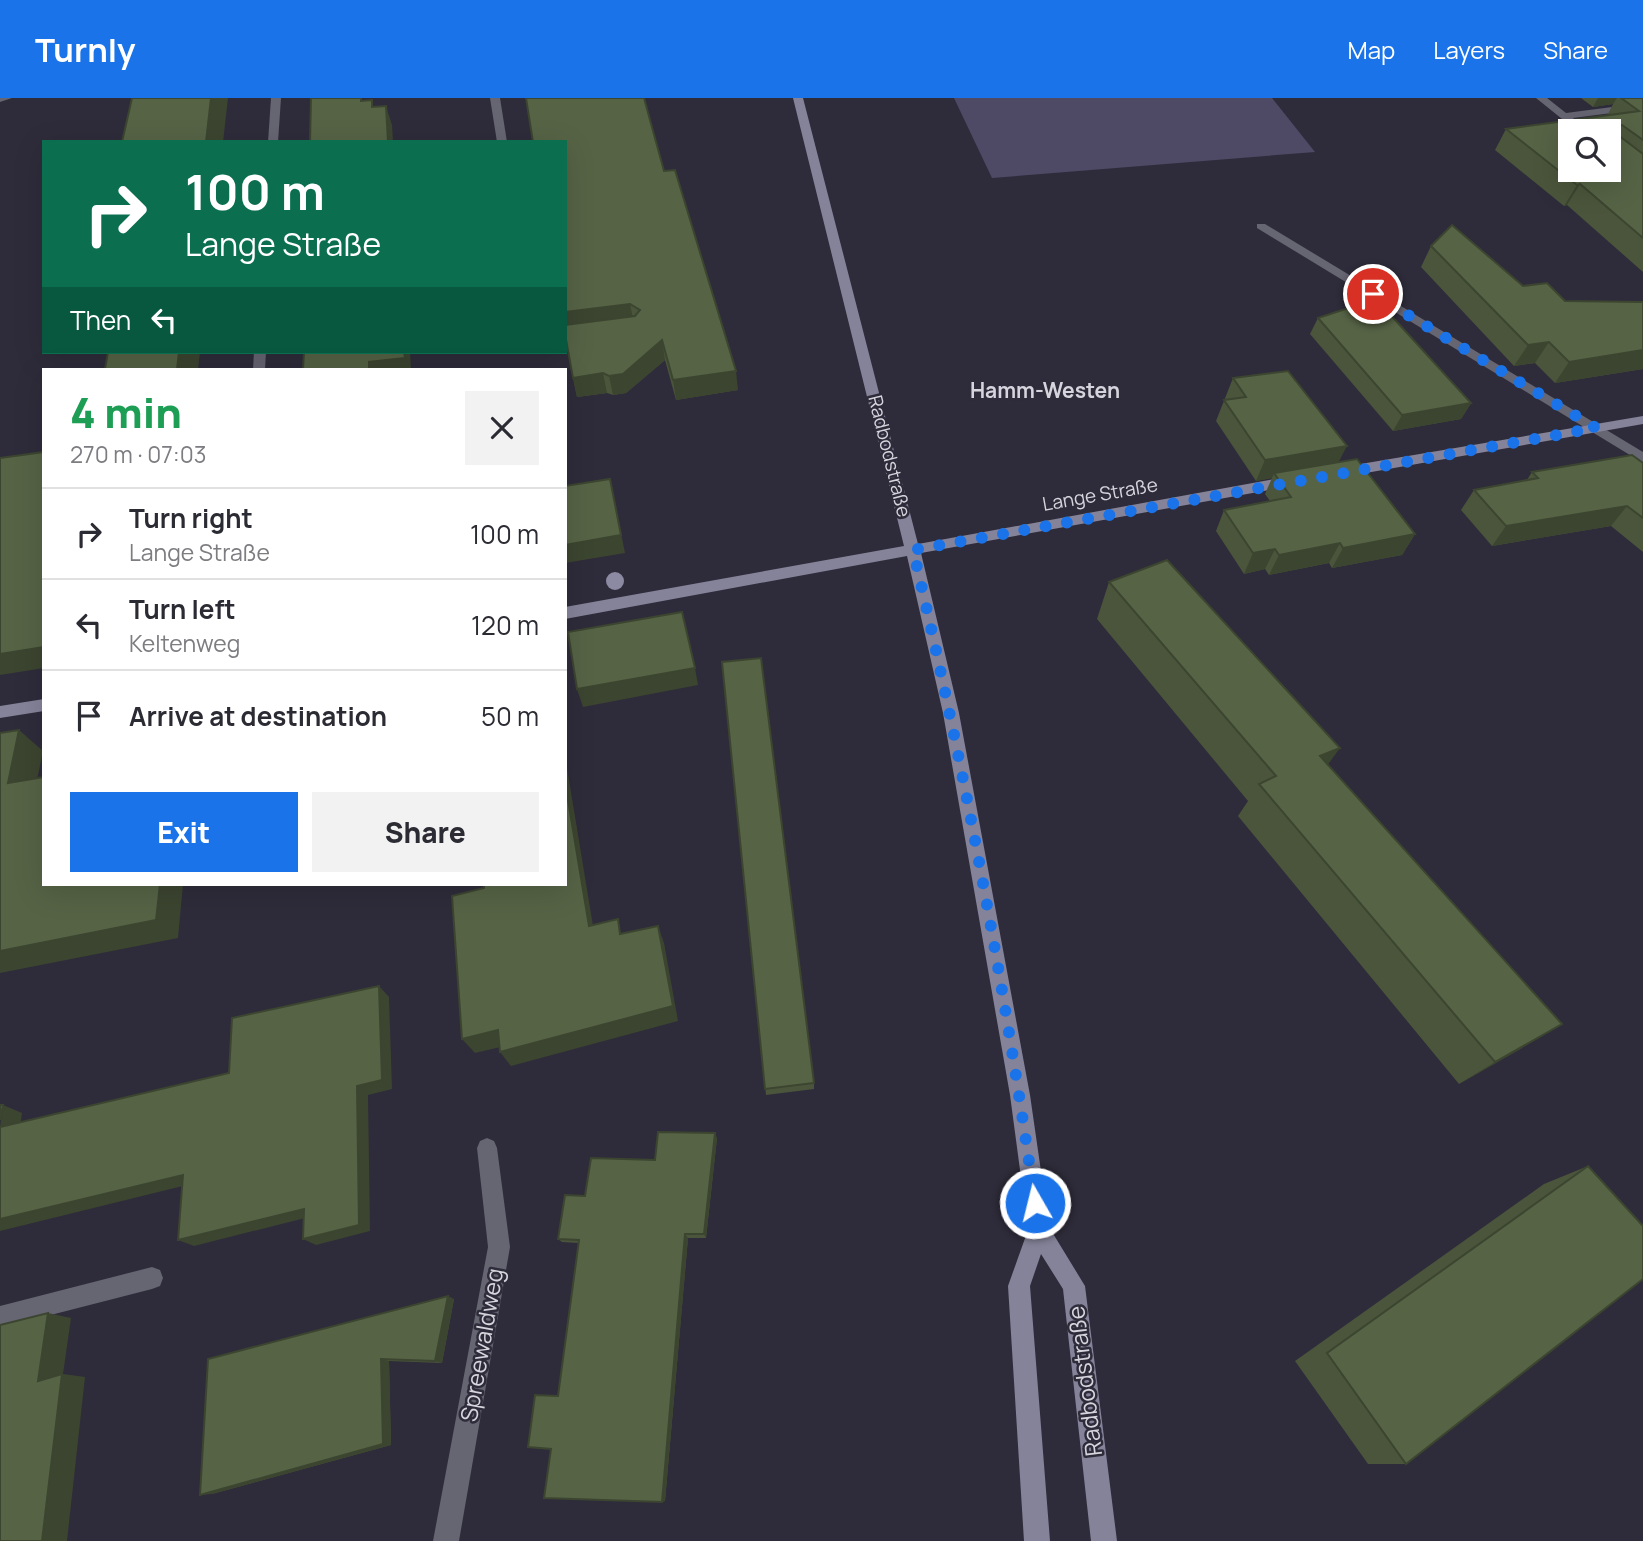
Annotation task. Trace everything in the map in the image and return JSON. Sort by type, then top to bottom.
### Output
[{"type":"main road","name":"Radbodstraße","points":[[798,98],[913,550],[951,713],[1020,1095],[1039,1230],[1074,1286],[1104,1541]]},
{"type":"main road","points":[[1334,474],[1643,420]]},
{"type":"main road","name":"Lange Straße","points":[[567,613],[1307,478]]},
{"type":"main road","points":[[0,712],[42,705]]},
{"type":"main road","name":"Radbodstraße","points":[[1037,1541],[1019,1286],[1039,1230]]},
{"type":"street","points":[[0,99],[7,98]]},
{"type":"street","points":[[273,140],[276,98]]},
{"type":"street","points":[[495,98],[502,140]]},
{"type":"street","points":[[1541,98],[1568,119]]},
{"type":"street","points":[[1564,116],[1643,106]]},
{"type":"street","points":[[1261,226],[1643,458]]},
{"type":"street","name":"Spreewaldweg","points":[[446,1541],[499,1247],[487,1148]]},
{"type":"street","points":[[0,1317],[152,1278]]},
{"type":"shaded area","points":[[954,98],[1272,98],[1315,152],[992,178]]},
{"type":"building","points":[[132,98],[211,98],[206,140],[122,140]]},
{"type":"building","points":[[311,98],[361,98],[361,101],[372,100],[372,107],[386,106],[388,140],[310,140]]},
{"type":"building","points":[[526,98],[644,98],[664,171],[675,170],[736,371],[673,380],[662,340],[623,374],[609,376],[603,373],[573,378],[567,345],[567,325],[635,316],[640,310],[630,304],[567,312],[567,140],[533,140]]},
{"type":"building","points":[[1621,98],[1643,98],[1643,140],[1621,125],[1621,119],[1580,119],[1639,111]]},
{"type":"building","points":[[1558,122],[1558,170],[1506,129]]},
{"type":"building","points":[[1621,137],[1643,154],[1643,238],[1580,184],[1573,182],[1621,182]]},
{"type":"building","points":[[1452,225],[1523,286],[1547,283],[1565,301],[1643,302],[1643,350],[1569,362],[1549,342],[1528,345],[1431,246]]},
{"type":"building","points":[[1376,299],[1471,403],[1402,415],[1318,318]]},
{"type":"building","points":[[108,354],[179,354],[177,368],[105,368]]},
{"type":"building","points":[[304,354],[404,354],[405,358],[369,362],[369,368],[303,368]]},
{"type":"building","points":[[1288,371],[1347,446],[1265,460],[1224,400],[1246,397],[1233,378]]},
{"type":"building","points":[[42,452],[42,647],[0,654],[0,458]]},
{"type":"building","points":[[1632,455],[1643,463],[1643,518],[1627,506],[1506,526],[1474,490],[1538,478],[1532,472]]},
{"type":"building","points":[[1357,459],[1415,534],[1343,548],[1340,543],[1279,555],[1275,549],[1253,553],[1224,510],[1291,497],[1274,473]]},
{"type":"building","points":[[610,479],[621,535],[567,545],[567,486]]},
{"type":"building","points":[[1167,560],[1340,748],[1320,756],[1562,1024],[1495,1062],[1259,784],[1276,776],[1109,582]]},
{"type":"building","points":[[682,612],[695,668],[577,689],[568,632]]},
{"type":"building","points":[[761,658],[814,1083],[765,1089],[722,662]]},
{"type":"building","points":[[19,730],[8,783],[42,777],[42,886],[160,886],[156,920],[0,951],[0,733]]},
{"type":"building","points":[[567,794],[589,926],[618,919],[620,934],[658,926],[673,1006],[500,1052],[498,1030],[462,1039],[452,896],[484,888],[567,886]]},
{"type":"building","points":[[379,986],[382,1080],[357,1086],[359,1225],[303,1239],[304,1209],[178,1240],[183,1175],[0,1219],[0,1127],[229,1073],[232,1018]]},
{"type":"building","points":[[658,1132],[715,1133],[704,1234],[685,1234],[662,1502],[544,1498],[551,1449],[528,1447],[535,1395],[558,1396],[579,1240],[558,1239],[565,1195],[585,1196],[591,1158],[655,1160]]},
{"type":"building","points":[[1588,1166],[1643,1226],[1643,1279],[1406,1464],[1327,1353]]},
{"type":"building","points":[[448,1296],[435,1361],[381,1359],[383,1444],[200,1495],[208,1359]]},
{"type":"building","points":[[48,1313],[38,1381],[62,1374],[42,1541],[0,1541],[0,1325]]},
{"type":"district","name":"Hamm-Westen","points":[[1045,391]]},
{"type":"route","points":[[1035,1203],[1020,1095],[951,713],[913,550],[1596,428],[1373,294]]}]
